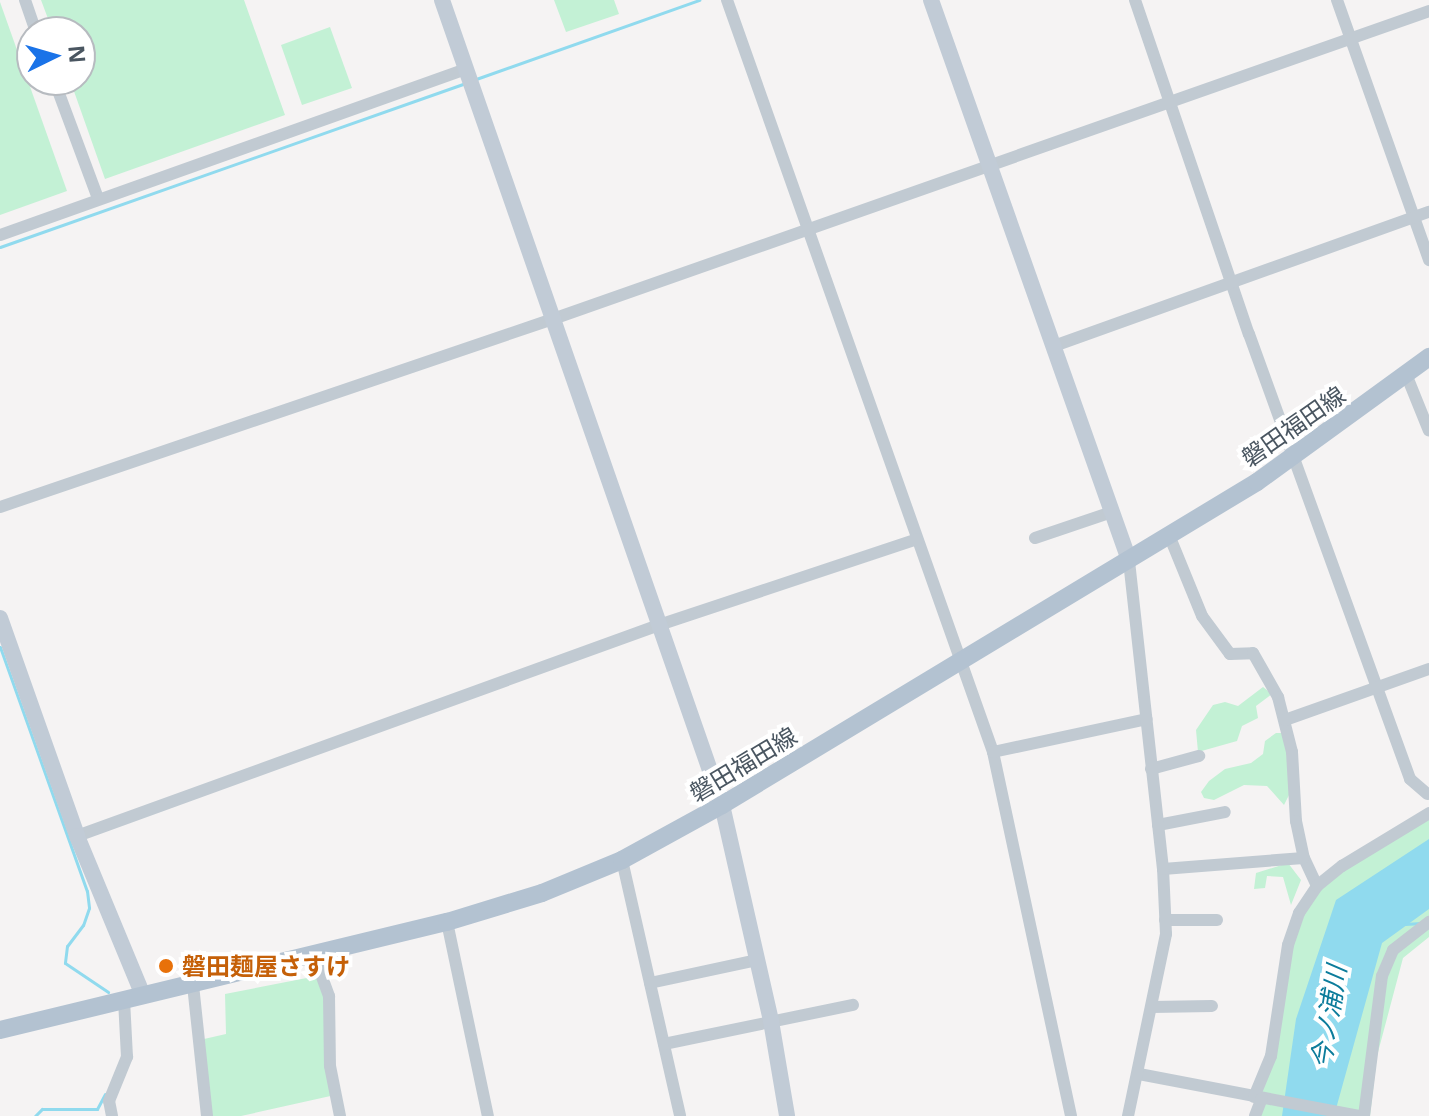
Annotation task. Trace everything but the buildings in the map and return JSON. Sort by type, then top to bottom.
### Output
[{"type":"main road","name":"磐田福田線","points":[[0,1030],[447,922],[542,893],[622,860],[722,805],[1129,560],[1295,455],[1429,357]]},
{"type":"street","points":[[442,0],[722,805],[771,1021],[787,1116]]},
{"type":"street","points":[[727,0],[993,752],[1071,1116]]},
{"type":"street","points":[[931,0],[1129,560],[1163,869],[1166,937],[1128,1116]]},
{"type":"street","points":[[1135,0],[1232,282],[1410,779],[1427,794]]},
{"type":"street","points":[[1337,0],[1429,260]]},
{"type":"street","points":[[0,507],[553,319],[1429,11]]},
{"type":"street","points":[[0,235],[466,69]]},
{"type":"street","points":[[60,96],[98,198]]},
{"type":"street","points":[[1054,346],[1429,212]]},
{"type":"street","points":[[1406,374],[1429,431]]},
{"type":"street","points":[[1035,538],[1112,512]]},
{"type":"street","points":[[1169,535],[1202,616],[1230,654],[1253,653],[1278,697],[1292,752],[1296,821],[1304,858],[1317,886]]},
{"type":"street","points":[[77,836],[659,625],[917,539]]},
{"type":"street","points":[[0,618],[77,836],[143,995]]},
{"type":"street","points":[[1285,720],[1429,669]]},
{"type":"street","points":[[993,752],[1147,719]]},
{"type":"street","points":[[1151,769],[1199,756]]},
{"type":"street","points":[[1158,825],[1225,812]]},
{"type":"street","points":[[1255,1116],[1271,1056],[1288,945],[1299,913],[1317,886],[1429,813]]},
{"type":"street","points":[[1163,869],[1304,858]]},
{"type":"street","points":[[622,860],[680,1116]]},
{"type":"street","points":[[1165,920],[1217,920]]},
{"type":"street","points":[[447,922],[488,1116]]},
{"type":"street","points":[[1139,1074],[1358,1115],[1382,976],[1393,950],[1429,922]]},
{"type":"street","points":[[314,955],[329,996],[330,1066],[340,1116]]},
{"type":"street","points":[[650,983],[757,960]]},
{"type":"street","points":[[193,985],[207,1116]]},
{"type":"street","points":[[112,1116],[109,1101],[127,1057],[124,1000]]},
{"type":"street","points":[[664,1044],[853,1005]]},
{"type":"street","points":[[1152,1007],[1212,1006]]},
{"type":"green space","points":[[41,0],[244,0],[285,115],[105,179],[76,96],[96,96],[96,16],[47,16]]},
{"type":"green space","points":[[554,0],[614,0],[619,14],[566,32]]},
{"type":"green space","points":[[0,2],[16,47],[16,96],[33,96],[67,191],[0,215]]},
{"type":"green space","points":[[330,27],[352,88],[302,105],[281,45]]},
{"type":"green space","points":[[1263,687],[1272,694],[1256,706],[1258,718],[1242,726],[1237,741],[1198,752],[1196,730],[1213,705],[1225,702],[1238,706]]},
{"type":"green space","points":[[1276,733],[1288,733],[1289,795],[1284,805],[1267,786],[1244,785],[1214,800],[1204,798],[1201,792],[1209,781],[1225,769],[1251,763],[1263,754],[1265,741]]},
{"type":"green space","points":[[1429,814],[1429,937],[1403,958],[1377,1056],[1370,1116],[1254,1116],[1271,1051],[1280,971],[1317,886]]},
{"type":"green space","points":[[1288,863],[1301,880],[1291,905],[1283,877],[1267,876],[1265,888],[1254,889],[1256,873]]},
{"type":"green space","points":[[322,975],[335,1095],[241,1116],[208,1116],[204,1039],[226,1034],[225,994]]},
{"type":"water","name":"今ノ浦川","points":[[1429,839],[1429,909],[1382,943],[1334,1116],[1282,1116],[1296,1019],[1336,900]]},
{"type":"waterway","points":[[476,79],[699,0]]},
{"type":"waterway","points":[[0,247],[465,83]]},
{"type":"waterway","points":[[0,647],[87,891],[89,908],[83,925],[67,946],[65,963],[108,992]]},
{"type":"waterway","points":[[1405,924],[1421,923]]},
{"type":"waterway","points":[[35,1116],[42,1109],[97,1109],[105,1094]]},
{"type":"place","name":"磐田麺屋さすけ","points":[[166,966]]}]
